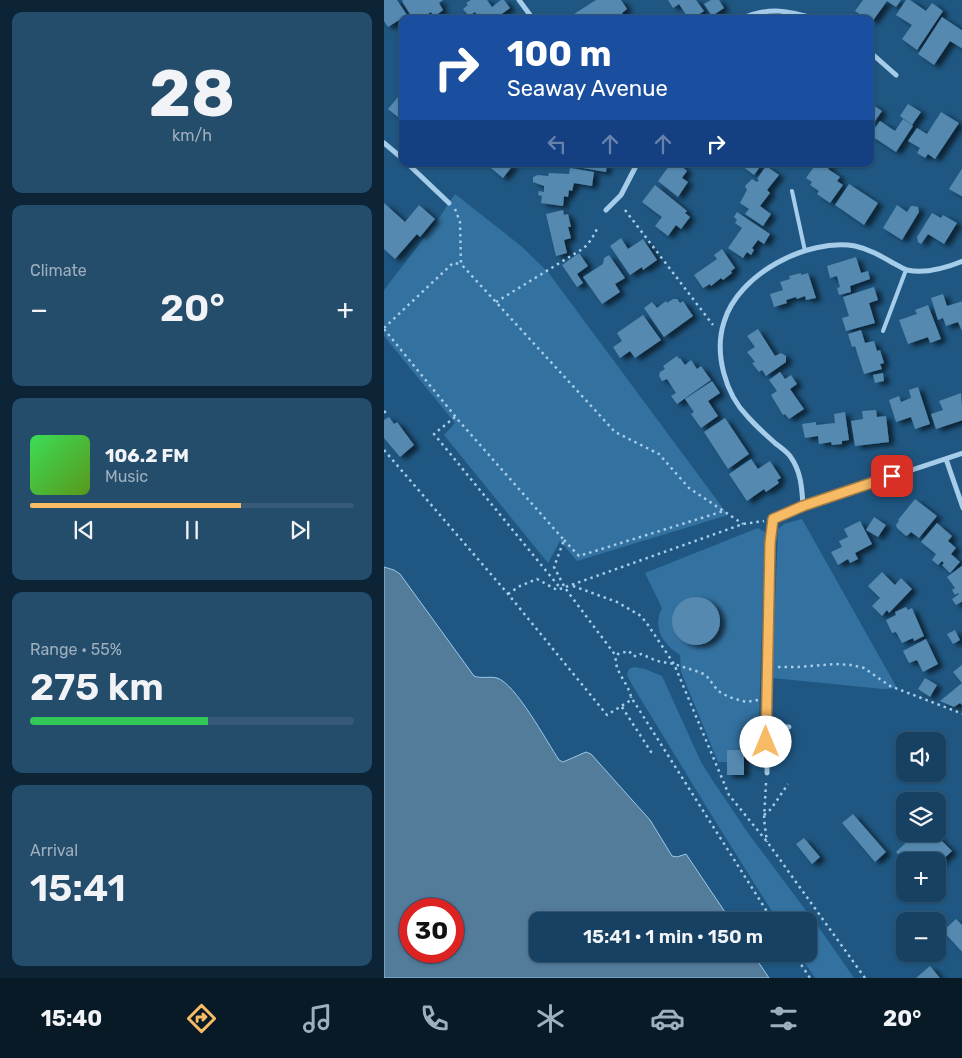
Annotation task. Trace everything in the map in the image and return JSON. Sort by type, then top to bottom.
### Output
[{"type":"street","points":[[519,0],[530,15]]},
{"type":"street","points":[[750,15],[772,10],[790,11],[804,15]]},
{"type":"street","points":[[874,56],[896,75]]},
{"type":"street","points":[[384,143],[399,156]]},
{"type":"street","points":[[411,167],[449,203]]},
{"type":"street","points":[[606,210],[621,195],[635,167]]},
{"type":"street","points":[[803,506],[802,480],[790,456],[747,416],[738,405],[730,390],[722,362],[720,334],[726,316],[734,302],[748,285],[770,266],[796,253],[826,246],[855,246],[872,251],[906,270],[929,271],[962,261]]},
{"type":"street","points":[[767,773],[767,667],[770,543],[773,519],[803,506],[962,453]]},
{"type":"street","points":[[946,459],[962,508]]},
{"type":"street","points":[[766,726],[789,727]]},
{"type":"lane","points":[[792,191],[805,251]]},
{"type":"lane","points":[[884,331],[906,270]]},
{"type":"path","points":[[449,203],[455,209],[460,222],[461,264]]},
{"type":"path","points":[[625,210],[720,334]]},
{"type":"path","points":[[496,302],[584,248],[597,229]]},
{"type":"path","points":[[724,511],[579,556],[455,416],[384,329],[453,263],[461,264],[615,432],[660,454],[689,488],[724,511],[742,524]]},
{"type":"path","points":[[455,416],[434,434],[563,588],[616,656],[616,665],[628,685],[631,698],[767,912]]},
{"type":"path","points":[[384,450],[508,594],[607,715],[631,700],[631,698]]},
{"type":"path","points":[[508,594],[536,579],[557,590],[573,586],[742,524],[773,519]]},
{"type":"path","points":[[563,588],[554,567],[564,540]]},
{"type":"path","points":[[573,586],[617,602],[641,616],[674,664],[729,795],[768,844],[865,978]]},
{"type":"path","points":[[616,656],[629,651],[634,656],[640,654],[657,661],[674,664],[706,675],[718,691],[729,697],[746,702],[767,700]]},
{"type":"path","points":[[767,667],[836,664],[864,668],[890,686],[962,714]]},
{"type":"path","points":[[622,706],[653,755]]},
{"type":"path","points":[[767,773],[764,815],[768,844]]},
{"type":"path","points":[[764,815],[771,809],[788,784]]},
{"type":"path","points":[[799,962],[810,978]]},
{"type":"shaded area","points":[[455,194],[521,246],[548,272],[728,515],[577,561],[560,541],[548,563],[444,435],[455,423],[384,336],[384,290],[437,221]]},
{"type":"shaded area","points":[[802,519],[897,688],[883,689],[772,678],[778,529],[784,524]]},
{"type":"shaded area","points":[[758,528],[765,532],[758,751],[744,750],[727,762],[718,762],[681,672],[680,655],[664,641],[661,635],[658,622],[662,608],[645,573]]},
{"type":"shaded area","points":[[384,567],[400,574],[474,676],[497,678],[513,690],[559,760],[563,762],[586,752],[591,754],[650,820],[672,856],[677,857],[686,854],[725,912],[529,912],[529,962],[758,962],[769,978],[384,978]]},
{"type":"shaded area","points":[[634,667],[645,669],[662,676],[701,762],[748,833],[807,912],[772,912],[634,688],[627,675],[629,669]]},
{"type":"shaded area","points":[[817,925],[854,978],[815,978],[804,962],[817,962]]},
{"type":"building","points":[[384,0],[397,0],[407,15],[399,15],[399,20],[388,27],[384,21]]},
{"type":"building","points":[[443,0],[439,3],[443,10],[437,15],[433,15],[431,12],[427,15],[411,15],[402,1]]},
{"type":"building","points":[[471,0],[487,0],[492,7],[501,0],[504,0],[510,8],[500,15],[477,15],[475,12],[468,15],[463,9],[468,5],[466,3]]},
{"type":"building","points":[[596,0],[621,0],[627,9],[622,13],[623,15],[574,14]]},
{"type":"building","points":[[668,0],[696,0],[704,11],[698,15],[686,15],[679,4],[673,8]]},
{"type":"building","points":[[711,0],[719,0],[724,8],[711,15],[704,4]]},
{"type":"building","points":[[863,0],[901,0],[896,7],[887,1],[874,19],[874,15],[861,15],[855,11]]},
{"type":"building","points":[[906,0],[910,0],[926,11],[932,3],[943,11],[917,50],[902,39],[912,25],[896,15]]},
{"type":"building","points":[[942,17],[963,31],[963,49],[950,41],[934,65],[918,54]]},
{"type":"building","points":[[399,96],[399,118],[388,109]]},
{"type":"building","points":[[908,104],[921,112],[912,125],[900,116]]},
{"type":"building","points":[[874,106],[882,111],[874,122]]},
{"type":"building","points":[[941,112],[959,123],[935,159],[928,154],[925,158],[917,153],[920,148],[908,141],[917,128],[927,134]]},
{"type":"building","points":[[903,119],[913,126],[896,152],[874,138],[874,129],[880,121],[895,131]]},
{"type":"building","points":[[490,167],[512,167],[503,178]]},
{"type":"building","points":[[577,167],[607,167],[606,172]]},
{"type":"building","points":[[668,167],[682,167],[687,171],[682,178],[688,182],[678,197],[658,181]]},
{"type":"building","points":[[743,167],[760,167],[754,175]]},
{"type":"building","points":[[765,167],[779,175],[767,190],[770,193],[760,206],[771,214],[763,226],[745,214],[749,209],[740,203],[747,190],[745,186],[752,179],[757,182],[759,180],[757,179]]},
{"type":"building","points":[[814,167],[829,167],[828,169],[840,177],[837,181],[843,185],[830,203],[817,194],[819,191],[810,185],[812,182],[806,178]]},
{"type":"building","points":[[963,167],[963,197],[949,189]]},
{"type":"building","points":[[570,168],[594,172],[592,186],[574,183],[572,191],[569,190],[568,197],[564,196],[563,206],[541,203],[542,196],[538,195],[539,191],[544,192],[544,186],[533,182],[533,177],[538,175],[548,176],[549,173],[569,174]]},
{"type":"building","points":[[849,184],[878,203],[864,225],[835,205]]},
{"type":"building","points":[[655,185],[687,211],[685,213],[690,217],[681,229],[676,225],[668,236],[655,226],[662,217],[642,202]]},
{"type":"building","points":[[384,203],[405,222],[419,205],[435,219],[420,237],[417,234],[395,259],[384,249]]},
{"type":"building","points":[[897,205],[907,212],[911,206],[918,207],[919,212],[902,240],[883,228]]},
{"type":"building","points":[[563,210],[564,215],[568,214],[571,227],[568,227],[571,238],[564,240],[567,253],[556,256],[546,214]]},
{"type":"building","points":[[737,212],[770,234],[764,244],[758,240],[752,248],[754,250],[751,255],[747,252],[743,258],[728,248],[742,228],[735,223],[737,220],[734,217]]},
{"type":"building","points":[[932,213],[941,218],[943,215],[957,223],[944,244],[928,234],[921,244],[918,242],[917,237]]},
{"type":"building","points":[[621,238],[628,249],[643,239],[657,260],[643,270],[642,267],[630,275],[610,246]]},
{"type":"building","points":[[722,249],[735,268],[723,280],[721,278],[711,286],[710,284],[703,288],[694,275],[717,259],[714,255]]},
{"type":"building","points":[[579,253],[588,266],[577,274],[583,283],[577,287],[562,265]]},
{"type":"building","points":[[609,255],[625,278],[615,284],[620,292],[602,304],[583,277],[603,264],[604,258]]},
{"type":"building","points":[[856,257],[861,273],[868,271],[870,279],[850,286],[851,292],[839,295],[837,288],[840,287],[837,276],[830,278],[827,266]]},
{"type":"building","points":[[801,273],[801,275],[808,273],[816,298],[806,300],[805,296],[797,299],[796,297],[786,300],[787,303],[774,307],[770,294],[783,290],[780,282],[790,279],[789,276]]},
{"type":"building","points":[[874,287],[878,300],[869,303],[875,323],[846,331],[842,318],[849,316],[843,297]]},
{"type":"building","points":[[943,294],[947,306],[963,301],[963,333],[958,322],[946,326],[943,318],[938,320],[931,298]]},
{"type":"building","points":[[677,299],[680,303],[683,301],[693,316],[664,337],[644,308],[652,302],[657,308],[666,301],[667,303]]},
{"type":"building","points":[[928,305],[941,339],[930,343],[928,337],[908,344],[899,320],[917,314],[915,310]]},
{"type":"building","points":[[643,315],[661,340],[635,358],[630,351],[620,358],[613,347],[622,341],[617,333]]},
{"type":"building","points":[[758,329],[775,356],[781,353],[786,356],[786,362],[766,376],[762,370],[759,372],[752,363],[755,362],[747,352],[755,347],[747,336]]},
{"type":"building","points":[[861,330],[865,343],[874,341],[877,351],[880,350],[884,363],[880,364],[882,369],[864,374],[855,346],[852,347],[848,334]]},
{"type":"building","points":[[677,356],[685,365],[691,360],[697,369],[701,366],[711,380],[677,404],[671,396],[676,393],[667,379],[662,381],[659,376],[660,372],[665,369],[663,366]]},
{"type":"building","points":[[780,372],[785,379],[791,375],[797,384],[790,389],[804,409],[789,419],[785,414],[783,415],[771,395],[777,391],[769,380]]},
{"type":"building","points":[[883,373],[884,381],[875,383],[873,375]]},
{"type":"building","points":[[712,381],[720,393],[708,401],[718,416],[701,428],[691,414],[694,412],[685,399]]},
{"type":"building","points":[[918,387],[930,424],[915,429],[911,417],[896,422],[889,400],[899,396],[901,402],[911,398],[909,390]]},
{"type":"building","points":[[961,393],[963,420],[936,429],[931,414],[943,410],[939,401]]},
{"type":"building","points":[[876,410],[877,417],[886,416],[889,442],[855,446],[851,421],[863,419],[862,411]]},
{"type":"building","points":[[845,412],[849,440],[842,441],[842,444],[832,445],[831,442],[819,444],[818,436],[805,438],[802,424],[816,422],[816,425],[835,423],[834,414]]},
{"type":"building","points":[[389,417],[394,424],[397,422],[414,445],[400,457],[384,438],[384,420]]},
{"type":"building","points":[[725,418],[749,454],[728,469],[704,432]]},
{"type":"building","points":[[751,459],[758,469],[770,461],[781,478],[777,480],[779,483],[766,492],[764,489],[747,501],[729,474]]},
{"type":"building","points":[[915,499],[937,516],[919,538],[911,532],[906,536],[896,525]]},
{"type":"building","points":[[874,517],[886,525],[878,537],[866,530]]},
{"type":"building","points":[[860,521],[872,544],[855,553],[858,559],[850,563],[848,559],[838,565],[831,552],[842,547],[839,541],[848,537],[844,529]]},
{"type":"building","points":[[937,523],[952,536],[948,541],[956,548],[951,554],[960,562],[950,573],[942,565],[944,563],[942,561],[938,565],[932,560],[936,554],[921,542]]},
{"type":"building","points":[[963,565],[963,601],[956,605],[952,599],[959,594],[955,595],[952,590],[955,588],[947,577]]},
{"type":"building","points":[[882,572],[895,585],[901,578],[912,589],[889,613],[887,610],[882,616],[872,606],[880,598],[868,586]]},
{"type":"building","points":[[691,597],[701,597],[713,604],[720,616],[720,626],[713,638],[701,645],[691,645],[683,641],[676,634],[672,626],[672,616],[676,608],[683,601]]},
{"type":"building","points":[[906,607],[908,610],[912,608],[924,636],[914,641],[913,638],[902,643],[896,632],[892,633],[886,620],[896,615],[895,612]]},
{"type":"building","points":[[955,630],[960,640],[953,644],[947,634]]},
{"type":"building","points":[[926,639],[938,664],[923,672],[917,660],[909,663],[903,651]]},
{"type":"building","points":[[963,664],[963,706],[960,703],[954,707],[940,701],[962,683],[953,672]]},
{"type":"building","points":[[925,678],[937,685],[930,697],[918,689]]},
{"type":"building","points":[[727,750],[744,750],[744,775],[727,775]]},
{"type":"building","points":[[853,814],[886,852],[875,862],[842,823]]},
{"type":"building","points":[[804,838],[820,857],[812,864],[796,844]]},
{"type":"building","points":[[907,842],[943,842],[952,851],[946,857],[946,852],[896,852]]},
{"type":"building","points":[[956,919],[963,926],[963,953],[946,934],[946,928]]},
{"type":"building","points":[[930,966],[940,978],[916,978]]},
{"type":"route","points":[[766,742],[770,543],[773,519],[803,506],[892,476]]}]
